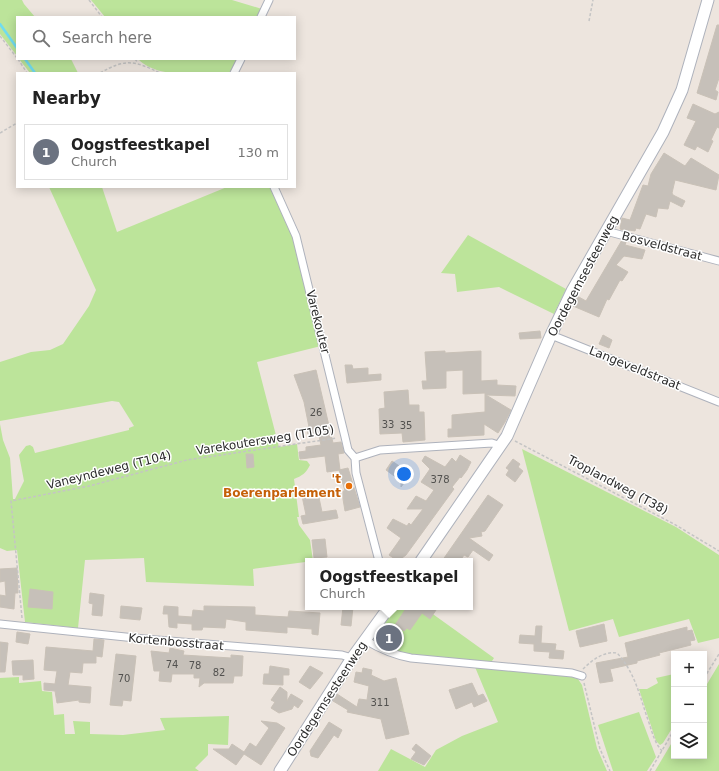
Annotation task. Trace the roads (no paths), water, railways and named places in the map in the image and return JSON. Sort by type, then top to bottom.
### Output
[{"type":"street","points":[[261,16],[269,0]]},
{"type":"street","name":"Oordegemsesteenweg","points":[[423,558],[507,436],[572,291],[663,132],[682,90],[708,0]]},
{"type":"street","points":[[234,72],[240,60]]},
{"type":"street","name":"Varekouter","points":[[274,188],[296,236],[348,450],[355,458],[356,473],[378,558]]},
{"type":"street","name":"Bosveldstraat","points":[[606,231],[719,262]]},
{"type":"street","name":"Langeveldstraat","points":[[551,335],[719,402]]},
{"type":"street","points":[[355,458],[380,450],[492,443],[501,446]]},
{"type":"street","name":"Oordegemsesteenweg","points":[[280,771],[352,658],[387,610]]},
{"type":"street","name":"Kortenbosstraat","points":[[0,624],[145,639],[342,655],[352,658]]},
{"type":"street","points":[[365,640],[382,650],[403,657],[579,675]]},
{"type":"waterway","points":[[0,24],[16,47]]},
{"type":"waterway","points":[[26,60],[34,72]]},
{"type":"place","name":"'t Boerenparlement","points":[[349,486]]},
{"type":"place","name":"Oogstfeestkapel","points":[[389,638]]}]
